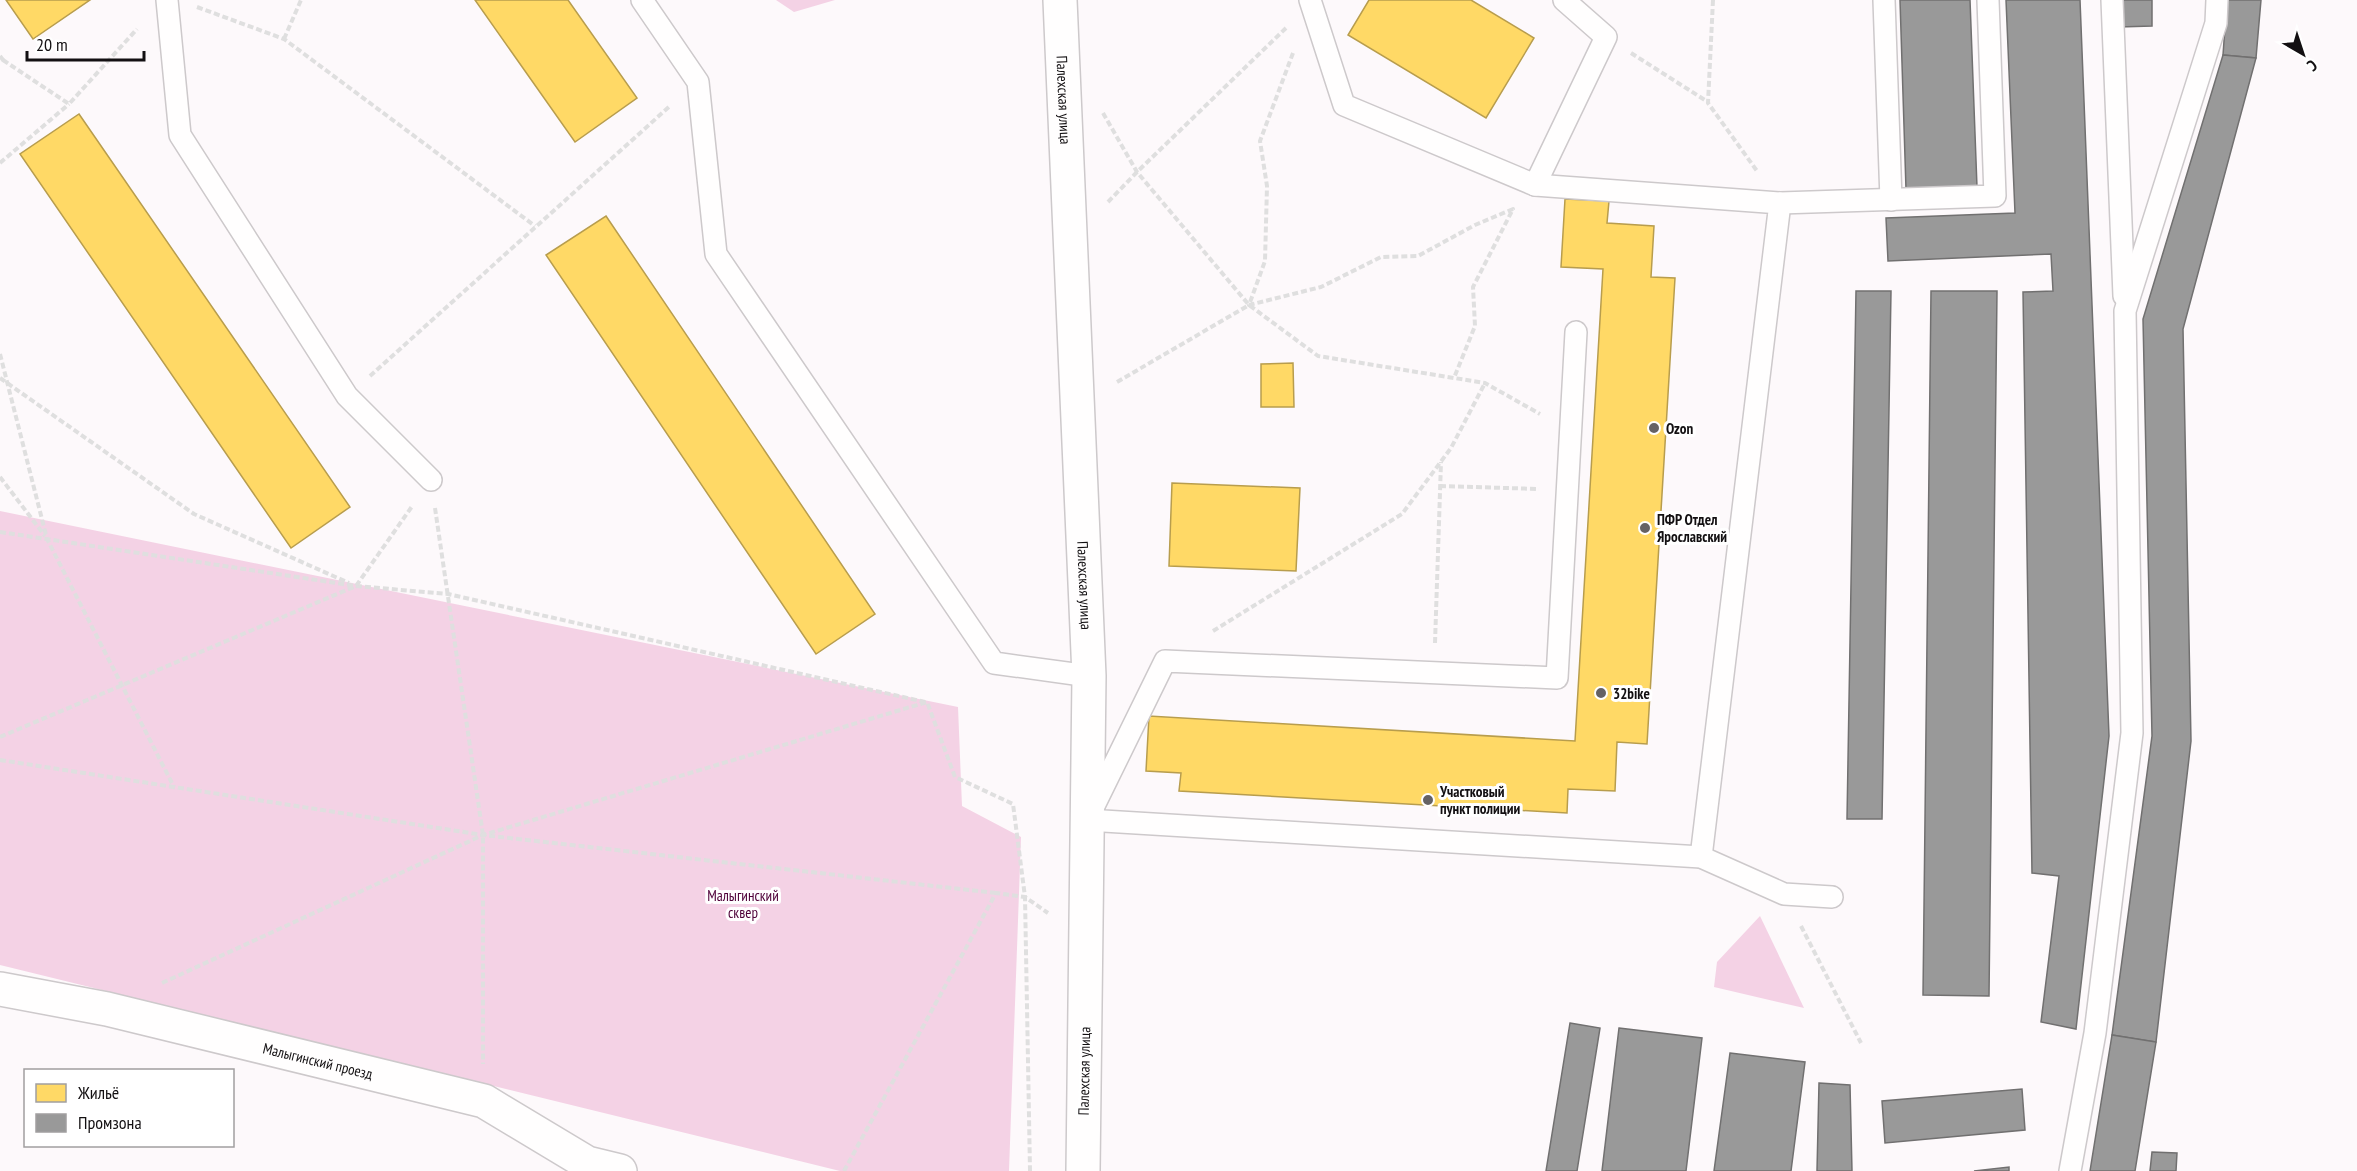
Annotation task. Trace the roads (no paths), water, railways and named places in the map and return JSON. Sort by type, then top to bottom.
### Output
[{"type":"street","name":"Палехская улица","points":[[1060,0],[1089,676],[1083,1171]]},
{"type":"street","name":"Малыгинский проезд","points":[[0,989],[107,1009],[483,1101],[586,1167],[620,1171]]},
{"type":"lane","points":[[642,0],[698,82],[716,254],[994,663],[1089,676]]},
{"type":"lane","points":[[1535,185],[1606,37],[1564,0]]},
{"type":"lane","points":[[1884,0],[1891,200]]},
{"type":"lane","points":[[1311,1],[1344,105],[1535,185],[1780,203],[1995,196],[1988,0]]},
{"type":"lane","points":[[2070,1171],[2096,1033],[2132,733],[2125,311],[2112,0]]},
{"type":"lane","points":[[2125,311],[2216,23],[2217,0]]},
{"type":"lane","points":[[177,2],[180,135],[347,396],[431,480]]},
{"type":"lane","points":[[1701,857],[1780,203]]},
{"type":"lane","points":[[1576,332],[1557,678],[1165,661],[1087,820],[1701,857],[1784,894],[1832,897]]},
{"type":"place","name":"Ozon","points":[[1654,428]]},
{"type":"place","name":"ПФР Отдел Ярославский","points":[[1645,528]]},
{"type":"place","name":"32bike","points":[[1601,693]]},
{"type":"place","name":"Участковый пункт полиции","points":[[1428,800]]},
{"type":"park label","name":"Малыгинский сквер","points":[[743,904]]}]
